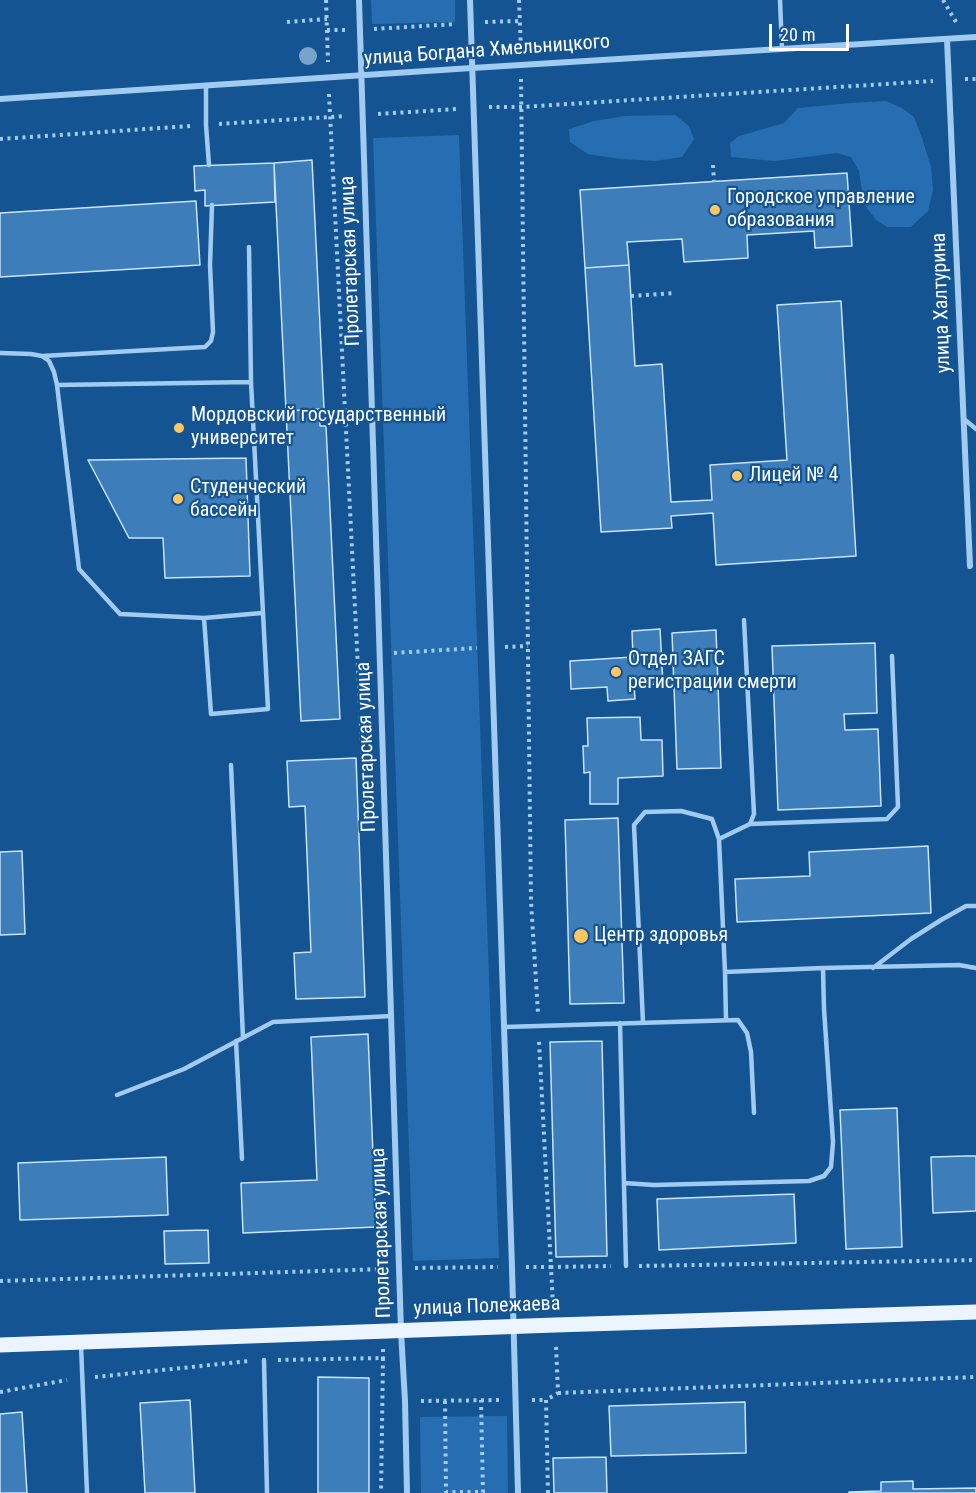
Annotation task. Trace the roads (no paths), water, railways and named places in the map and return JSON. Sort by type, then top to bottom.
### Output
[{"type":"main road","name":"улица Полежаева","points":[[0,1345],[976,1312]]},
{"type":"street","name":"Пролетарская улица","points":[[359,0],[407,1493]]},
{"type":"street","points":[[470,0],[518,1493]]},
{"type":"street","name":"улица Богдана Хмельницкого","points":[[0,99],[976,37]]},
{"type":"street","name":"улица Халтурина","points":[[947,39],[970,566]]},
{"type":"lane","points":[[780,0],[782,49]]},
{"type":"lane","points":[[206,87],[209,165]]},
{"type":"lane","points":[[0,353],[42,356],[205,347],[211,341],[213,332],[210,266],[212,205]]},
{"type":"lane","points":[[204,618],[211,714],[268,710],[251,382],[249,247]]},
{"type":"lane","points":[[42,356],[49,361],[57,385],[79,569],[120,614],[204,618],[262,614]]},
{"type":"lane","points":[[57,385],[251,382]]},
{"type":"lane","points":[[963,418],[976,429]]},
{"type":"lane","points":[[744,620],[754,814],[750,824]]},
{"type":"lane","points":[[719,839],[750,824],[887,819],[898,807],[892,656]]},
{"type":"lane","points":[[231,765],[243,1038]]},
{"type":"lane","points":[[643,1023],[634,825],[645,812],[681,811],[712,819],[719,839],[726,1020]]},
{"type":"lane","points":[[873,968],[910,939],[940,920],[966,906],[976,906]]},
{"type":"lane","points":[[725,972],[959,965],[976,968]]},
{"type":"lane","points":[[624,1183],[654,1185],[809,1181],[824,1176],[831,1167],[833,1142],[823,968]]},
{"type":"lane","points":[[117,1095],[184,1069],[273,1022],[392,1016]]},
{"type":"lane","points":[[504,1027],[738,1020],[747,1034],[751,1052],[754,1113]]},
{"type":"lane","points":[[620,1023],[626,1266]]},
{"type":"lane","points":[[236,1041],[242,1160]]},
{"type":"lane","points":[[81,1342],[87,1493]]},
{"type":"lane","points":[[264,1360],[267,1493]]},
{"type":"place","name":"Городское управление образования","points":[[715,210]]},
{"type":"place","name":"Мордовский государственный университет","points":[[179,428]]},
{"type":"place","name":"Лицей № 4","points":[[737,476]]},
{"type":"place","name":"Студенческий бассейн","points":[[178,499]]},
{"type":"place","name":"Отдел ЗАГС регистрации смерти","points":[[616,672]]},
{"type":"place","name":"Центр здоровья","points":[[581,936]]}]
